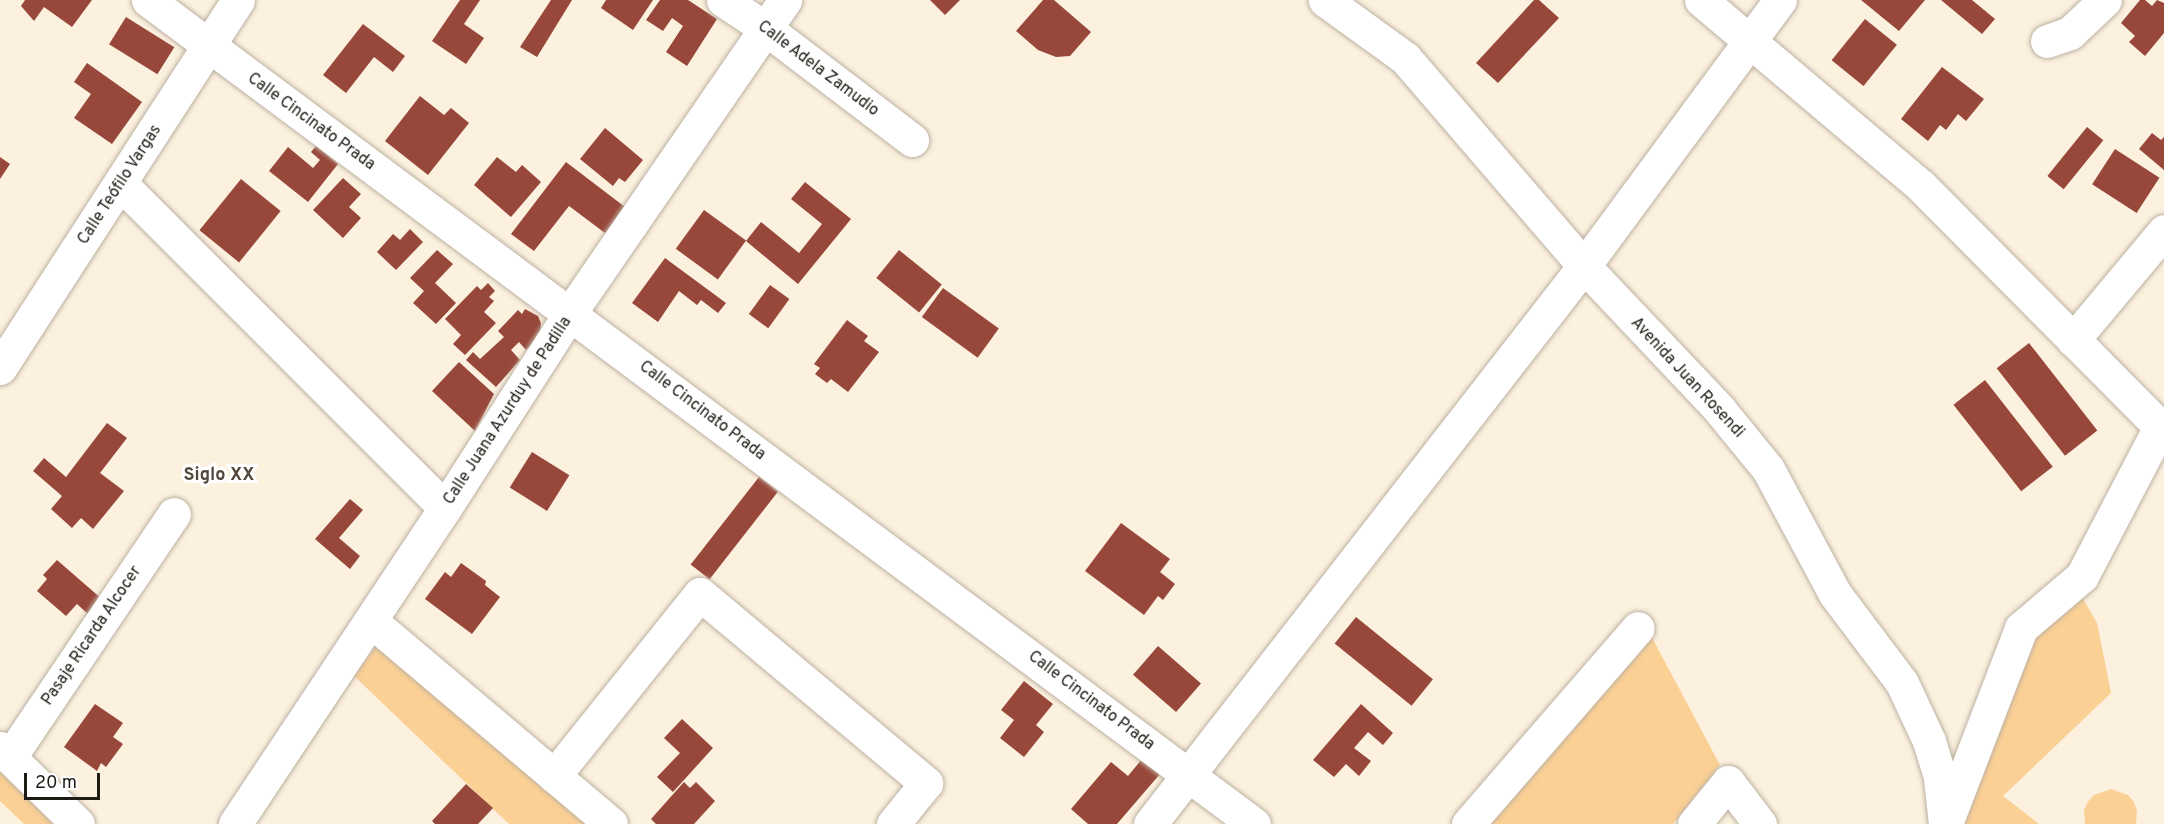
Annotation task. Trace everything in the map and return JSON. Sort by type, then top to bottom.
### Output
[{"type":"street","name":"Calle Cincinato Prada","points":[[148,0],[1254,824]]},
{"type":"street","name":"Calle Teófilo Vargas","points":[[0,368],[238,0]]},
{"type":"street","name":"Calle Adela Zamudio","points":[[723,0],[765,28],[912,140]]},
{"type":"street","name":"Calle Juana Azurduy de Padilla","points":[[235,824],[445,508],[570,313],[785,0]]},
{"type":"street","name":"Avenida Juan Rosendi","points":[[1325,0],[1405,58],[1584,266],[1719,409],[1768,469],[1835,594],[1902,683],[1929,741],[1940,778],[1946,824]]},
{"type":"street","points":[[1701,0],[1920,185],[2162,429],[2082,576],[2021,628],[1946,824]]},
{"type":"street","points":[[1150,824],[1584,266],[1780,0]]},
{"type":"street","points":[[2047,42],[2070,33],[2105,0]]},
{"type":"street","points":[[121,184],[445,508]]},
{"type":"street","points":[[2073,340],[2164,231]]},
{"type":"street","name":"Pasaje Ricarda Alcocer","points":[[5,752],[174,514]]},
{"type":"street","points":[[554,776],[700,594],[926,783],[893,824]]},
{"type":"street","points":[[370,621],[610,824]]},
{"type":"street","points":[[1468,824],[1638,628]]},
{"type":"street","points":[[5,752],[78,824]]},
{"type":"street","points":[[1694,824],[1728,782],[1760,824]]},
{"type":"shaded area","points":[[2082,597],[2097,623],[2111,693],[2003,796],[2039,824],[1963,824],[2002,661]]},
{"type":"shaded area","points":[[1650,634],[1720,765],[1673,824],[1489,824]]},
{"type":"shaded area","points":[[377,645],[598,824],[509,824],[354,676]]},
{"type":"shaded area","points":[[0,771],[53,824],[24,824],[0,801]]},
{"type":"shaded area","points":[[2111,789],[2128,795],[2134,802],[2137,811],[2136,824],[2085,824],[2084,810],[2088,802],[2094,795]]},
{"type":"building","points":[[25,0],[92,0],[72,27],[44,7],[34,21],[21,6]]},
{"type":"building","points":[[460,0],[480,0],[464,24],[484,38],[466,64],[432,41]]},
{"type":"building","points":[[551,0],[572,0],[537,57],[520,47]]},
{"type":"building","points":[[606,0],[653,0],[633,30],[601,8]]},
{"type":"building","points":[[660,0],[688,0],[717,19],[687,66],[666,52],[683,26],[672,18],[663,31],[646,20]]},
{"type":"building","points":[[930,0],[960,0],[945,15]]},
{"type":"building","points":[[1043,0],[1054,0],[1091,32],[1070,56],[1056,57],[1038,50],[1016,31]]},
{"type":"building","points":[[1534,0],[1539,0],[1559,18],[1498,83],[1476,63]]},
{"type":"building","points":[[1861,0],[1925,0],[1899,31]]},
{"type":"building","points":[[1941,0],[1972,0],[1995,19],[1982,34]]},
{"type":"building","points":[[2140,0],[2145,0],[2152,6],[2157,0],[2164,3],[2164,33],[2145,56],[2129,42],[2135,36],[2121,23]]},
{"type":"building","points":[[126,17],[174,47],[157,74],[109,44]]},
{"type":"building","points":[[1865,19],[1897,45],[1864,86],[1832,60]]},
{"type":"building","points":[[363,24],[405,56],[393,72],[374,57],[346,93],[323,75]]},
{"type":"building","points":[[87,63],[142,102],[112,144],[74,118],[91,94],[74,82]]},
{"type":"building","points":[[1942,67],[1984,99],[1966,121],[1958,114],[1946,130],[1940,125],[1928,141],[1901,119]]},
{"type":"building","points":[[420,96],[444,115],[451,108],[469,123],[428,175],[385,141]]},
{"type":"building","points":[[2087,127],[2103,140],[2064,189],[2047,176]]},
{"type":"building","points":[[605,128],[643,160],[625,182],[619,178],[613,186],[580,159]]},
{"type":"building","points":[[2152,133],[2161,140],[2164,137],[2164,170],[2139,149]]},
{"type":"building","points":[[316,146],[338,164],[308,202],[269,171],[288,147],[313,168],[320,160],[311,152]]},
{"type":"building","points":[[2115,149],[2159,178],[2137,213],[2092,184]]},
{"type":"building","points":[[0,157],[10,164],[0,179]]},
{"type":"building","points":[[497,157],[516,172],[522,165],[541,182],[511,217],[474,185]]},
{"type":"building","points":[[566,162],[625,207],[605,233],[569,206],[534,251],[511,234]]},
{"type":"building","points":[[343,178],[361,194],[349,207],[361,218],[343,238],[313,210]]},
{"type":"building","points":[[241,179],[281,211],[239,262],[199,230]]},
{"type":"building","points":[[805,182],[851,219],[798,284],[746,241],[761,222],[799,253],[822,224],[791,199]]},
{"type":"building","points":[[704,210],[746,241],[718,279],[676,249]]},
{"type":"building","points":[[410,229],[423,242],[396,270],[377,252],[393,234],[400,240]]},
{"type":"building","points":[[437,250],[453,264],[435,283],[456,303],[436,324],[413,303],[424,291],[410,278]]},
{"type":"building","points":[[899,250],[942,285],[919,313],[876,278]]},
{"type":"building","points":[[665,258],[726,303],[718,313],[701,300],[697,305],[679,291],[658,322],[632,303]]},
{"type":"building","points":[[488,283],[495,291],[489,297],[494,301],[484,312],[496,323],[465,355],[453,344],[461,335],[445,319],[477,286],[481,290]]},
{"type":"building","points":[[770,285],[789,299],[768,328],[749,314]]},
{"type":"building","points":[[943,288],[999,329],[978,358],[922,317]]},
{"type":"building","points":[[525,309],[538,316],[541,323],[540,335],[526,350],[519,342],[511,350],[520,360],[496,387],[466,360],[473,352],[480,359],[504,337],[498,331],[518,310],[522,314]]},
{"type":"building","points":[[847,320],[868,336],[864,341],[879,352],[848,392],[831,379],[827,383],[815,374],[820,368],[814,364]]},
{"type":"building","points":[[2029,343],[2097,430],[2065,456],[1997,368]]},
{"type":"building","points":[[459,362],[494,394],[475,431],[432,391]]},
{"type":"building","points":[[1985,380],[2053,467],[2021,491],[1953,405]]},
{"type":"building","points":[[107,423],[127,438],[100,473],[124,491],[93,529],[81,518],[72,528],[51,509],[62,496],[33,471],[44,458],[66,477]]},
{"type":"building","points":[[532,452],[569,475],[547,511],[510,488]]},
{"type":"building","points":[[759,477],[778,492],[710,579],[691,564]]},
{"type":"building","points":[[350,499],[363,510],[339,538],[360,556],[350,569],[315,539]]},
{"type":"building","points":[[1121,523],[1170,559],[1160,572],[1175,584],[1163,600],[1158,596],[1144,615],[1085,571]]},
{"type":"building","points":[[57,560],[103,600],[89,615],[77,604],[66,616],[37,591],[47,579],[43,575]]},
{"type":"building","points":[[461,563],[486,581],[485,585],[500,597],[472,634],[425,599],[445,572],[451,577]]},
{"type":"building","points":[[1356,617],[1433,679],[1412,706],[1335,643]]},
{"type":"building","points":[[1158,646],[1201,683],[1176,712],[1133,675]]},
{"type":"building","points":[[1024,681],[1053,704],[1036,725],[1044,732],[1024,757],[1000,738],[1014,720],[1001,710]]},
{"type":"building","points":[[95,704],[123,723],[113,737],[123,744],[106,767],[101,763],[97,771],[64,747]]},
{"type":"building","points":[[1361,704],[1393,733],[1383,745],[1368,732],[1354,748],[1371,761],[1359,776],[1346,764],[1334,777],[1313,760]]},
{"type":"building","points":[[682,719],[713,748],[673,792],[657,777],[680,753],[664,738]]},
{"type":"building","points":[[1142,759],[1160,774],[1117,824],[1088,824],[1071,809],[1111,762],[1128,776]]},
{"type":"building","points":[[684,782],[690,788],[696,782],[715,801],[694,824],[656,824],[651,819]]},
{"type":"building","points":[[466,784],[493,808],[478,824],[435,824],[432,821]]},
{"type":"district","name":"Siglo XX","points":[[219,476]]}]
